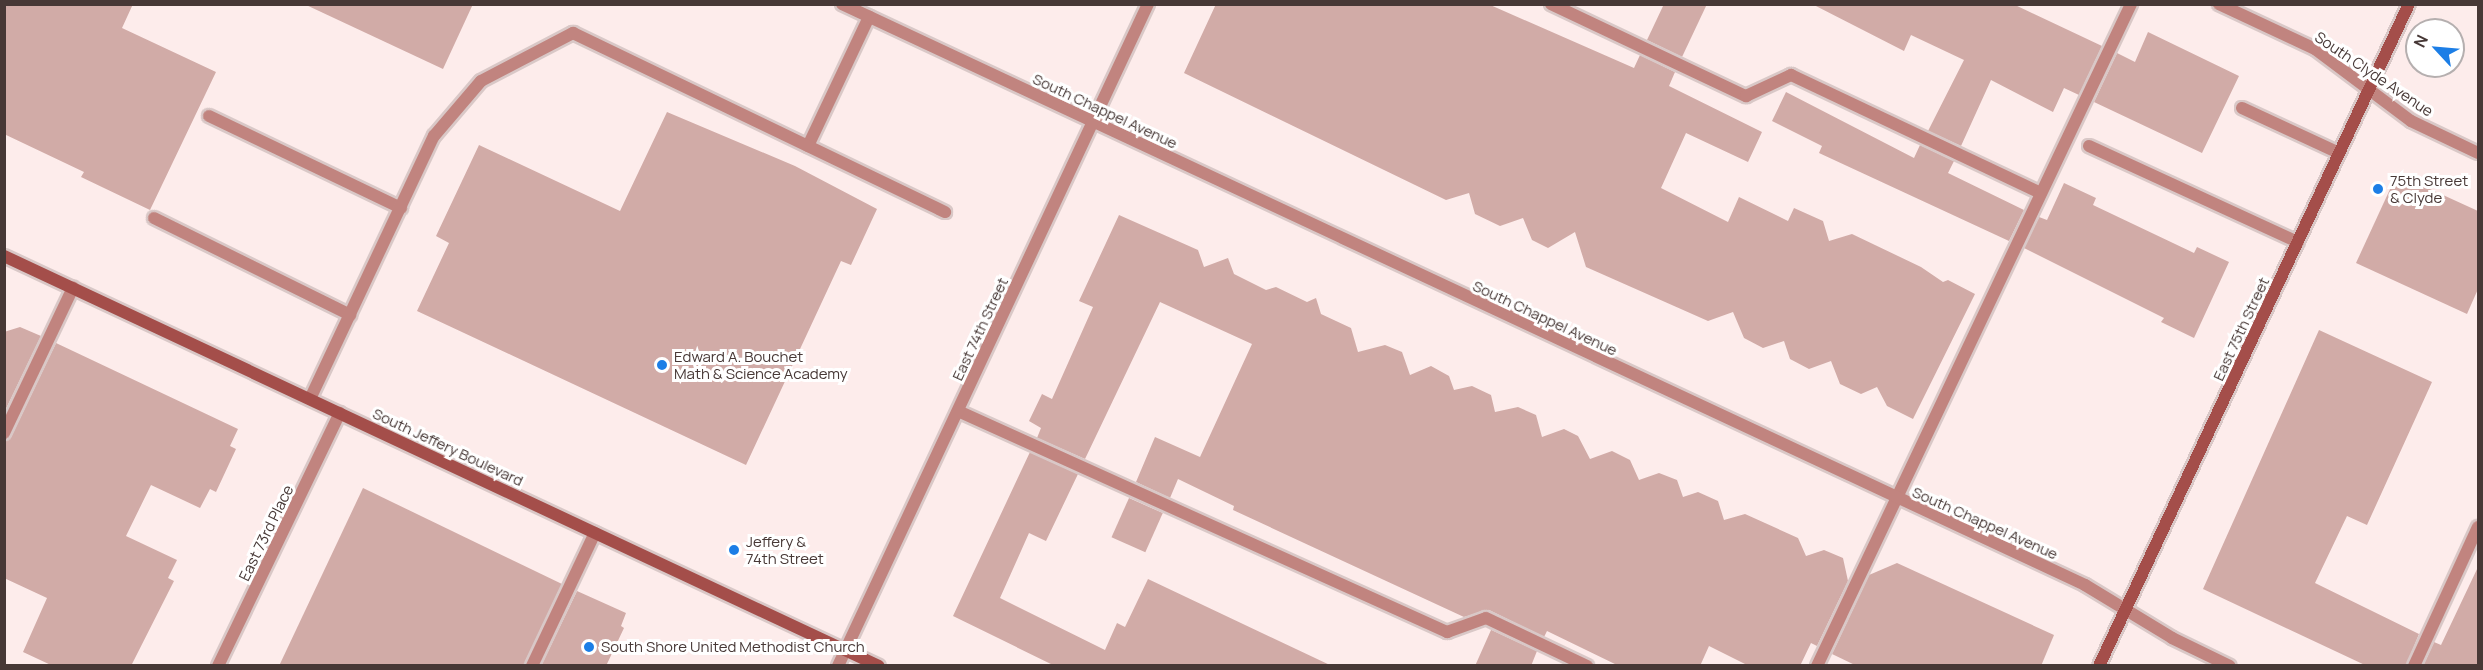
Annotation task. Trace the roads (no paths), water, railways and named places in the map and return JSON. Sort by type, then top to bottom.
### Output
[{"type":"street","name":"South Chappel Avenue","points":[[842,4],[1896,499],[2085,585],[2125,610],[2230,666]]},
{"type":"street","name":"East 74th Street","points":[[838,666],[1149,4]]},
{"type":"street","points":[[1551,4],[1746,96],[1791,75],[2041,193]]},
{"type":"street","points":[[1817,666],[2131,4]]},
{"type":"street","name":"South Clyde Avenue","points":[[2219,4],[2315,49],[2411,121],[2478,151]]},
{"type":"street","name":"East 75th Street","points":[[2099,666],[2409,4]]},
{"type":"street","points":[[808,146],[869,17]]},
{"type":"street","points":[[310,399],[434,136],[481,81],[573,33],[945,212]]},
{"type":"street","points":[[2242,108],[2339,153]]},
{"type":"street","points":[[209,116],[401,208]]},
{"type":"street","points":[[2089,146],[2298,242]]},
{"type":"street","points":[[154,218],[350,315]]},
{"type":"street","name":"South Jeffery Boulevard","points":[[4,256],[879,666]]},
{"type":"street","points":[[4,433],[73,288]]},
{"type":"street","points":[[958,411],[1447,632],[1486,618],[1587,666]]},
{"type":"street","name":"East 73rd Place","points":[[218,666],[340,413]]},
{"type":"street","points":[[2414,666],[2478,527]]},
{"type":"street","points":[[532,666],[595,533]]},
{"type":"place","name":"75th Street & Clyde","points":[[2378,189]]},
{"type":"place","name":"Edward A. Bouchet Math & Science Academy","points":[[662,365]]},
{"type":"place","name":"Jeffery & 74th Street","points":[[734,550]]},
{"type":"place","name":"South Shore United Methodist Church","points":[[589,647]]}]
